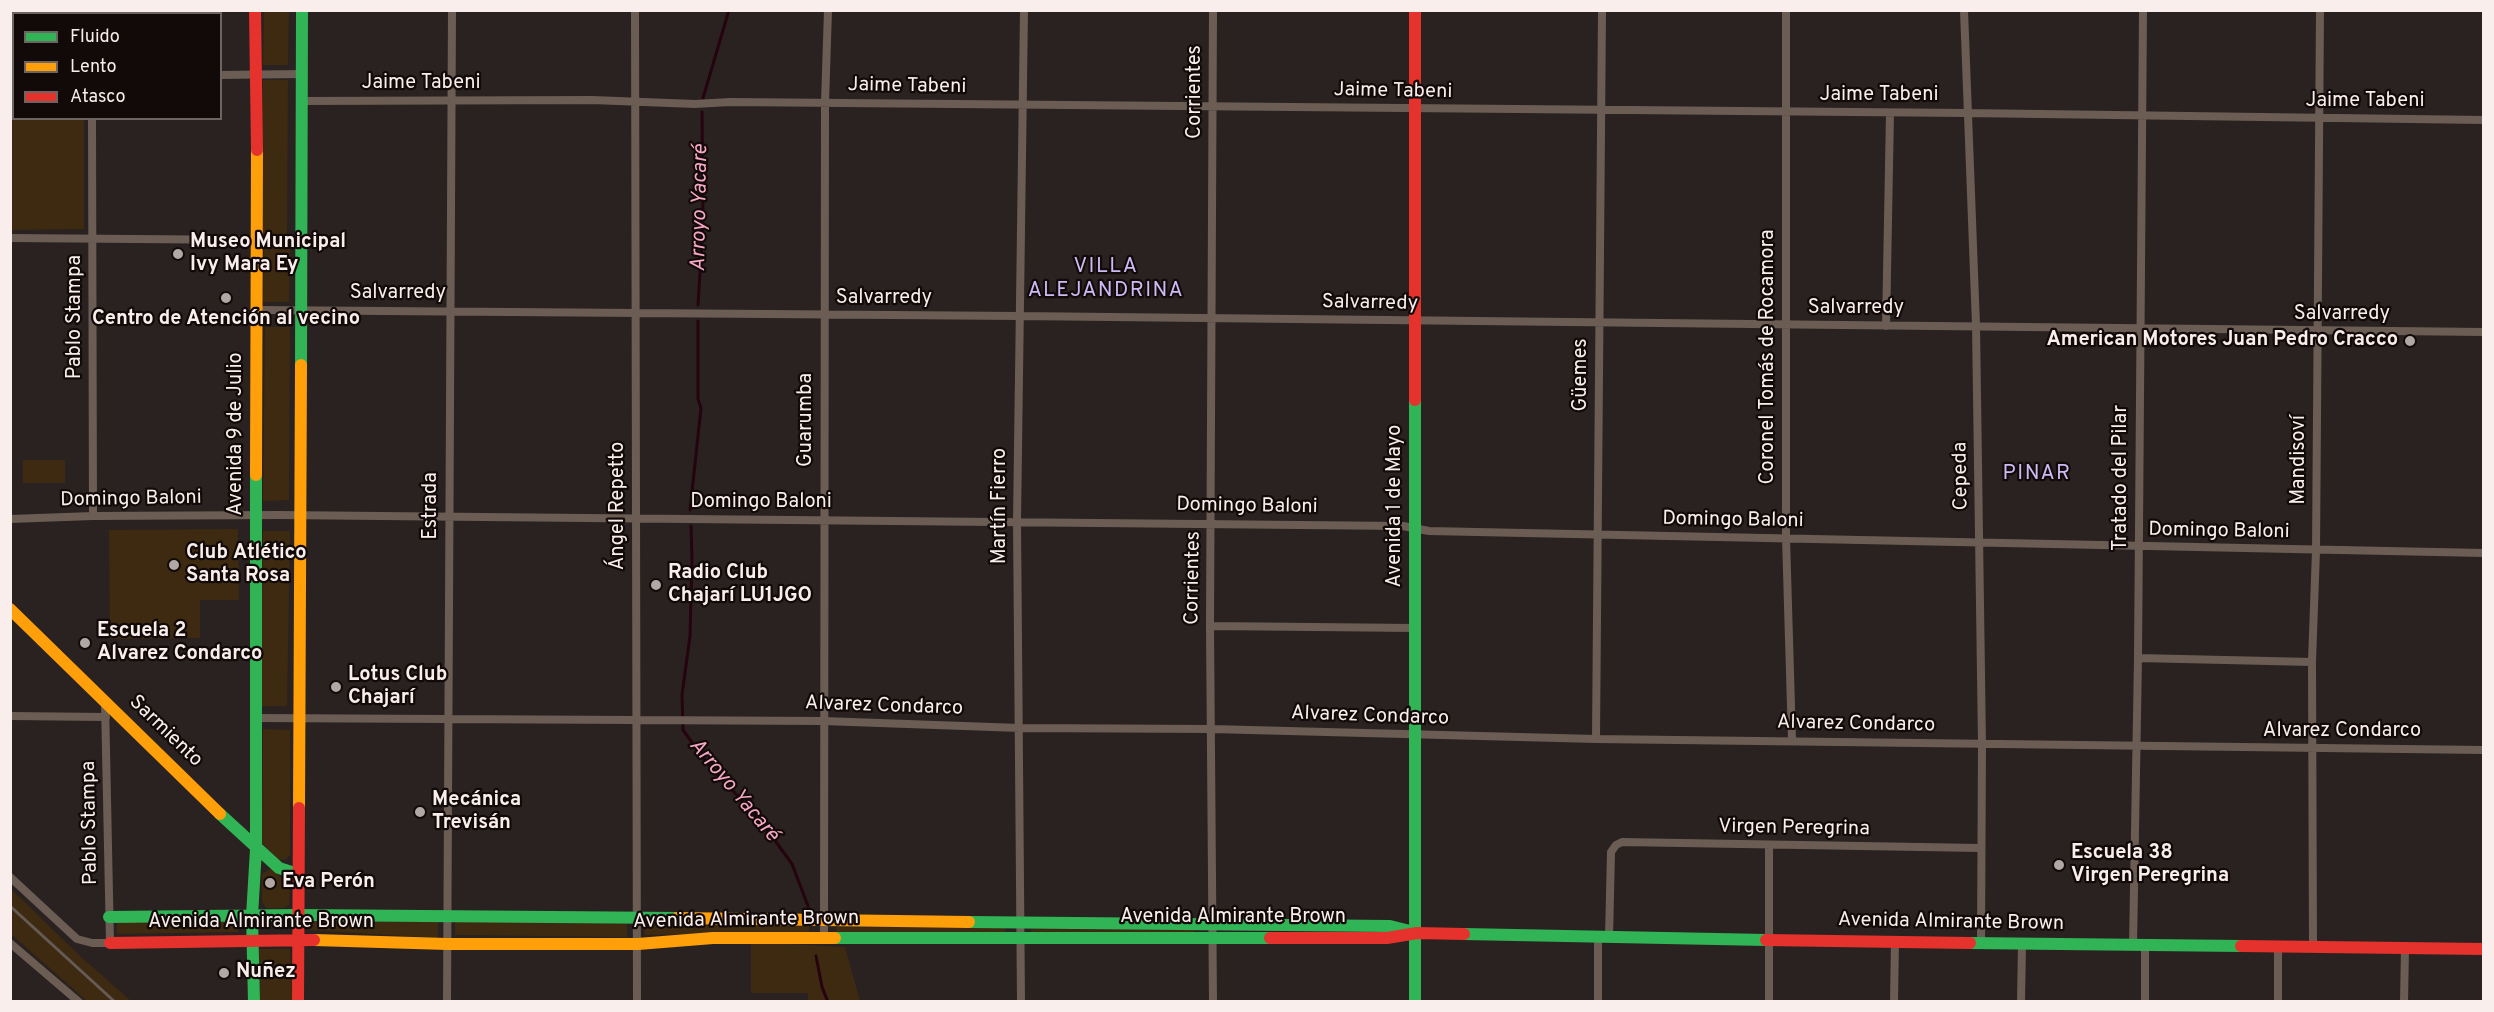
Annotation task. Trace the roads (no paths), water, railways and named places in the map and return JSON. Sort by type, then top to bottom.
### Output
[{"type":"main road","name":"Avenida 9 de Julio","points":[[254,1002],[252,916],[256,849],[257,310],[255,10]]},
{"type":"main road","points":[[298,1002],[302,10]]},
{"type":"main road","name":"Avenida 1 de Mayo","points":[[1415,10],[1414,321],[1417,528],[1415,1002]]},
{"type":"main road","name":"Sarmiento","points":[[10,609],[256,849],[279,868],[298,874]]},
{"type":"main road","name":"Avenida Almirante Brown","points":[[109,917],[298,915],[638,918],[1021,924],[1213,931]]},
{"type":"main road","name":"Avenida Almirante Brown","points":[[110,944],[297,940],[447,944],[638,944],[713,938],[1021,938],[1390,926],[1417,933],[1604,938],[2484,949]]},
{"type":"street","name":"Estrada","points":[[447,1002],[452,10]]},
{"type":"street","name":"Ángel Repetto","points":[[635,10],[637,1002]]},
{"type":"street","name":"Guarumba","points":[[824,938],[823,519],[825,103],[828,10]]},
{"type":"street","name":"Martín Fierro","points":[[1021,1002],[1017,521],[1024,10]]},
{"type":"street","name":"Corrientes","points":[[1213,10],[1210,626],[1213,1002]]},
{"type":"street","name":"Güemes","points":[[1596,739],[1602,10]]},
{"type":"street","name":"Coronel Tomás de Rocamora","points":[[1786,10],[1786,538],[1792,740]]},
{"type":"street","name":"Cepeda","points":[[1964,10],[1966,113],[1976,325],[1980,543],[1981,942]]},
{"type":"street","name":"Tratado del Pilar","points":[[2143,10],[2136,746],[2139,946],[2145,1002]]},
{"type":"street","name":"Mandisoví","points":[[2313,946],[2312,662],[2316,551],[2320,10]]},
{"type":"street","points":[[222,75],[302,74]]},
{"type":"street","name":"Jaime Tabeni","points":[[302,101],[635,101],[695,104],[825,103],[1966,113],[2484,120]]},
{"type":"street","points":[[1886,326],[1890,113]]},
{"type":"street","name":"Pablo Stampa","points":[[92,120],[93,516]]},
{"type":"street","points":[[10,238],[302,242]]},
{"type":"street","name":"Salvarredy","points":[[257,310],[1976,325],[2317,332],[2484,332]]},
{"type":"street","name":"Domingo Baloni","points":[[10,519],[93,516],[301,515],[1212,523],[1403,526],[1430,531],[2484,553]]},
{"type":"street","points":[[1210,626],[1415,628]]},
{"type":"street","points":[[2138,658],[2312,662]]},
{"type":"street","name":"Pablo Stampa","points":[[105,701],[110,944]]},
{"type":"street","points":[[10,716],[106,717]]},
{"type":"street","name":"Alvarez Condarco","points":[[256,718],[823,720],[1020,728],[1211,729],[1596,739],[2484,750]]},
{"type":"street","name":"Virgen Peregrina","points":[[1604,938],[1611,852],[1616,844],[1622,842],[1980,848]]},
{"type":"street","points":[[1769,845],[1769,1002]]},
{"type":"street","name":"Avenida Almirante Brown","points":[[10,877],[77,939],[110,944]]},
{"type":"street","points":[[1598,1002],[1604,938]]},
{"type":"street","points":[[1894,941],[1894,1002]]},
{"type":"street","points":[[10,943],[79,1002]]},
{"type":"street","points":[[2021,1002],[2022,944]]},
{"type":"street","points":[[2278,945],[2278,1002]]},
{"type":"street","points":[[2404,1002],[2405,948]]},
{"type":"waterway","name":"Arroyo Yacaré","points":[[703,98],[729,10]]},
{"type":"waterway","name":"Arroyo Yacaré","points":[[698,305],[703,223],[702,112]]},
{"type":"waterway","name":"Arroyo Yacaré","points":[[690,510],[701,408],[698,399],[698,321]]},
{"type":"waterway","name":"Arroyo Yacaré","points":[[691,526],[690,636],[682,695],[683,730],[709,766],[758,817],[792,864],[808,906]]},
{"type":"waterway","name":"Arroyo Yacaré","points":[[816,956],[822,987],[828,1002]]},
{"type":"railway","points":[[10,906],[115,1002]]},
{"type":"place","name":"Museo Municipal Ivy Mara Ey","points":[[178,254]]},
{"type":"place","name":"Centro de Atención al vecino","points":[[226,298]]},
{"type":"place","name":"American Motores Juan Pedro Cracco","points":[[2410,341]]},
{"type":"place","name":"Club Atlético Santa Rosa","points":[[174,565]]},
{"type":"place","name":"Radio Club Chajarí LU1JGO","points":[[656,585]]},
{"type":"place","name":"Escuela 2 Alvarez Condarco","points":[[85,643]]},
{"type":"place","name":"Lotus Club Chajarí","points":[[336,687]]},
{"type":"place","name":"Mecánica Trevisán","points":[[420,812]]},
{"type":"place","name":"Escuela 38 Virgen Peregrina","points":[[2059,865]]},
{"type":"place","name":"Eva Perón","points":[[270,883]]},
{"type":"place","name":"Nuñez","points":[[224,973]]},
{"type":"district","name":"VILLA ALEJANDRINA","points":[[1106,280]]},
{"type":"district","name":"PINAR","points":[[2037,475]]}]
